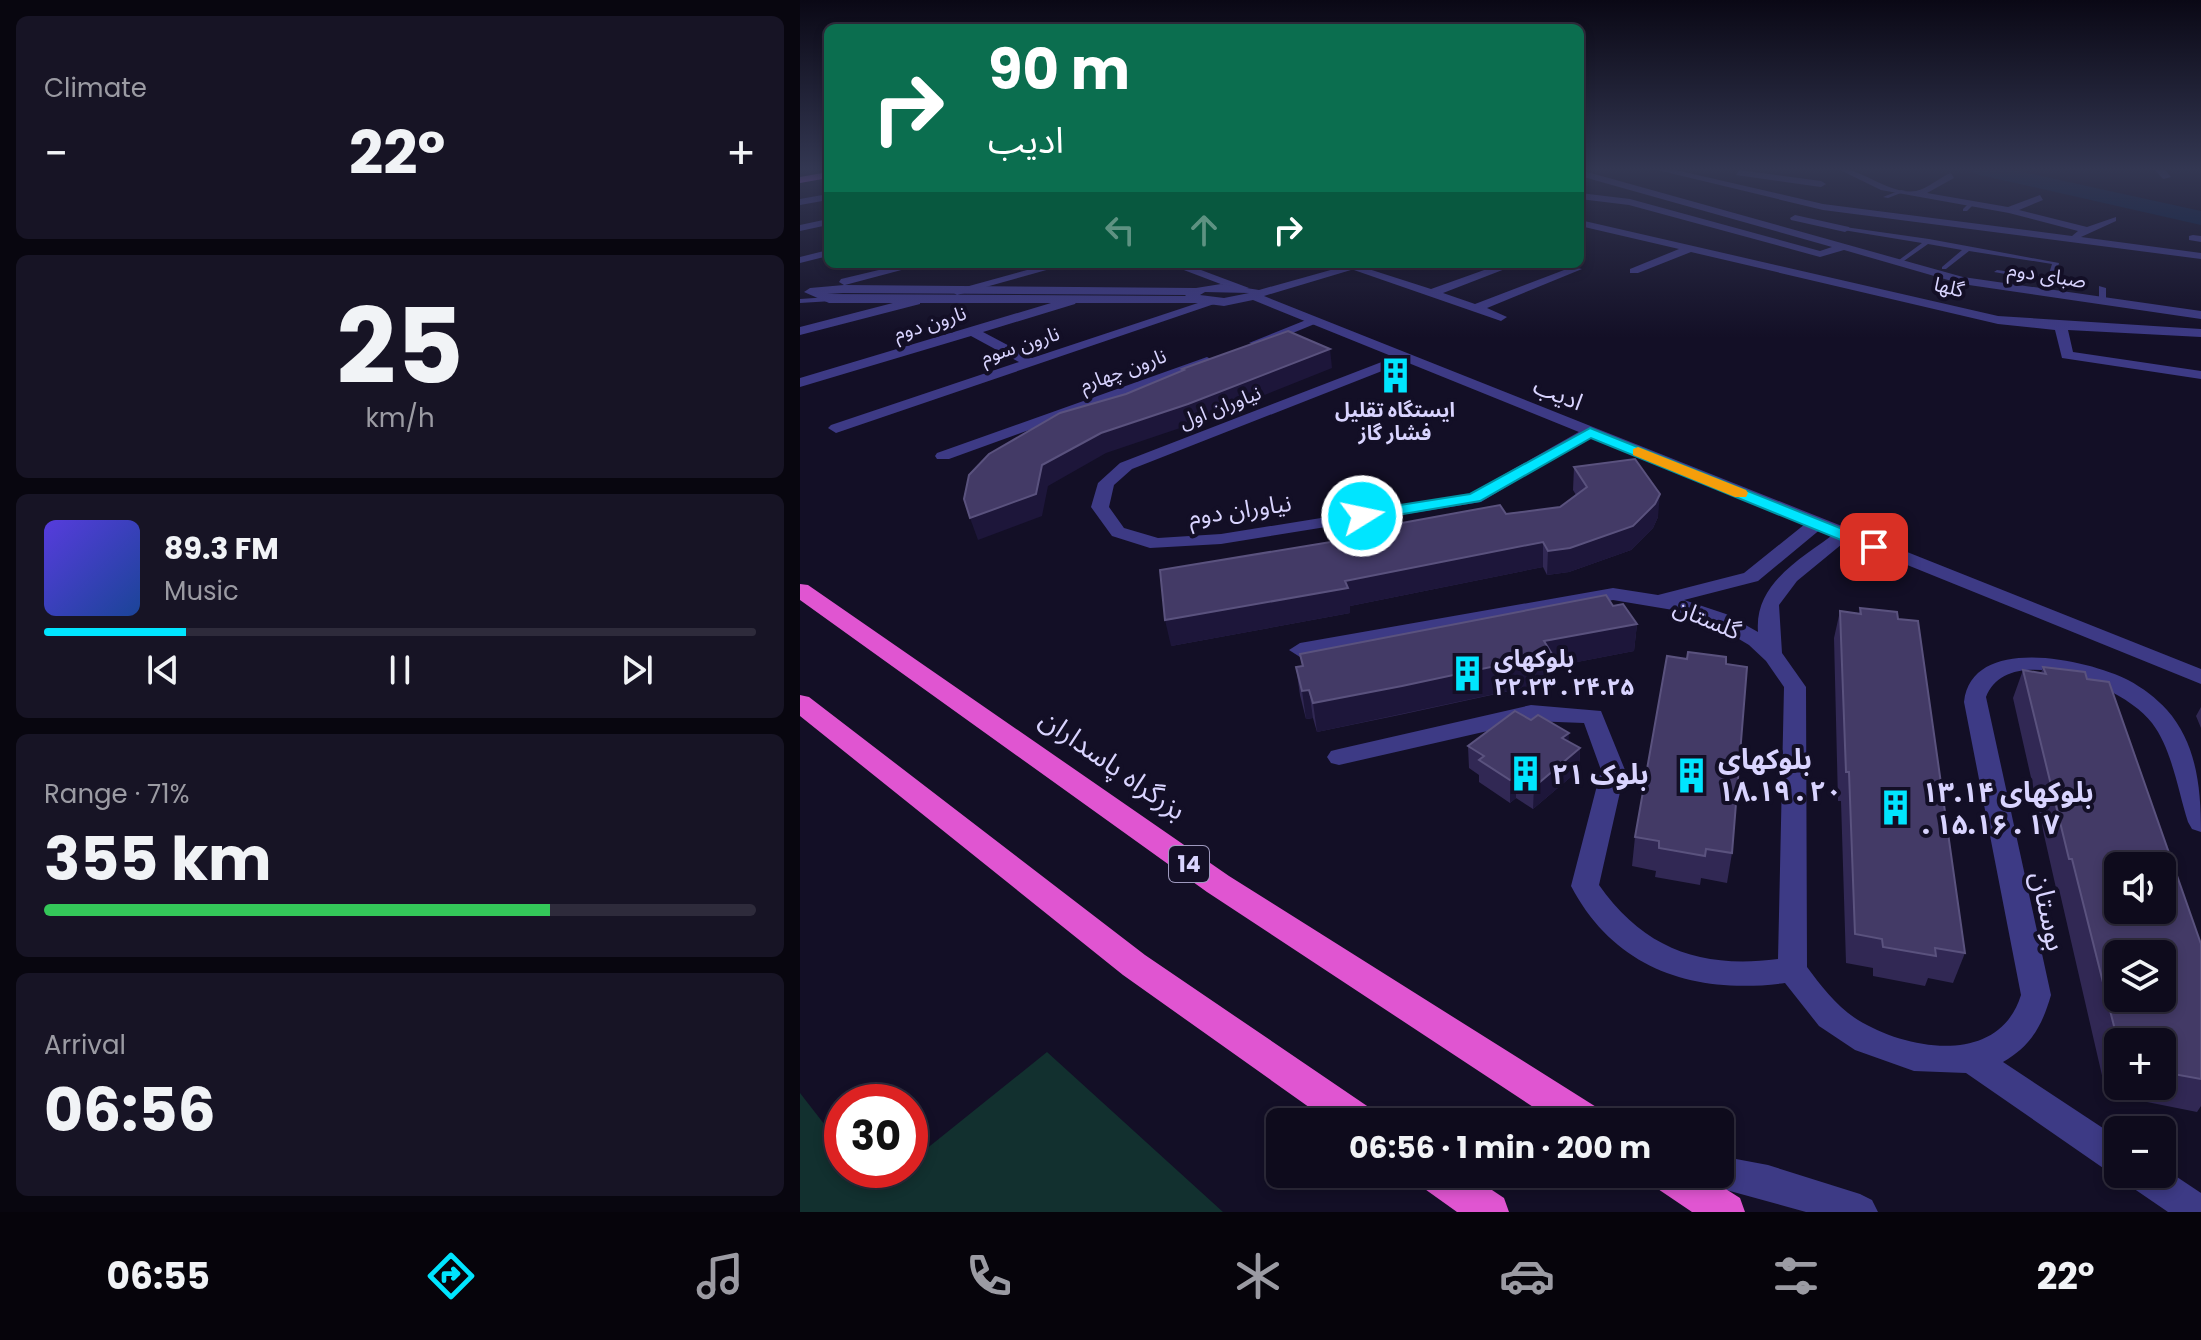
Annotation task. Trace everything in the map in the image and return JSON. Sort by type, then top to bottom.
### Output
[{"type":"highway","name":"بزرگراه پاسداران","points":[[800,590],[1218,884],[1566,1108]]},
{"type":"highway","points":[[800,703],[1134,965],[1340,1108]]},
{"type":"highway","points":[[1455,1188],[1490,1212]]},
{"type":"highway","points":[[1689,1188],[1726,1212]]},
{"type":"street","name":"گلها","points":[[1587,225],[1998,320],[2201,333]]},
{"type":"street","points":[[1712,225],[1820,254],[1847,246]]},
{"type":"street","name":"صبای دوم","points":[[1766,225],[1962,280],[2201,315]]},
{"type":"street","points":[[1826,225],[1845,229]]},
{"type":"street","points":[[1956,225],[2201,256]]},
{"type":"street","points":[[2066,225],[2087,230]]},
{"type":"street","points":[[2066,239],[2099,225]]},
{"type":"street","points":[[1584,238],[1607,229]]},
{"type":"street","points":[[1634,271],[1691,248]]},
{"type":"street","points":[[800,260],[824,254]]},
{"type":"street","points":[[803,295],[903,268]]},
{"type":"street","points":[[957,291],[1046,268]]},
{"type":"street","name":"ادیب","points":[[1184,268],[2201,677]]},
{"type":"street","points":[[1189,270],[1196,268]]},
{"type":"street","points":[[803,295],[843,289],[1196,296],[1217,301],[1352,268]]},
{"type":"street","points":[[1365,268],[1501,317]]},
{"type":"street","points":[[1432,293],[1501,268]]},
{"type":"street","points":[[1476,308],[1576,269]]},
{"type":"street","points":[[803,295],[829,299],[916,301],[1071,301],[1251,293]]},
{"type":"street","points":[[800,331],[916,301]]},
{"type":"street","name":"نارون دوم","points":[[800,383],[1071,301]]},
{"type":"street","name":"نارون سوم","points":[[836,428],[1217,301]]},
{"type":"street","name":"نارون چهارم","points":[[943,456],[1316,321]]},
{"type":"street","points":[[2061,326],[2067,355],[2201,375]]},
{"type":"street","points":[[972,331],[1030,363]]},
{"type":"street","name":"نیاوران اول","points":[[1118,532],[1100,507],[1106,483],[1126,466],[1405,357]]},
{"type":"street","name":"نیاوران دوم","points":[[1118,532],[1157,544],[1221,539],[1475,498],[1590,432]]},
{"type":"street","points":[[1658,599],[1712,589],[1751,577],[1816,524]]},
{"type":"street","points":[[1772,656],[1767,617],[1770,601],[1777,589],[1844,535]]},
{"type":"street","name":"گلستان","points":[[1300,650],[1613,594],[1658,599],[1701,611],[1741,631],[1772,656],[1795,687],[1792,970]]},
{"type":"street","name":"بوستان","points":[[1970,1058],[2003,1046],[2026,1023],[2036,995],[1975,696],[1983,680],[2001,669],[2025,664],[2055,664],[2107,680],[2144,701],[2164,721],[2201,822]]},
{"type":"street","points":[[1339,757],[1531,713],[1593,716],[1613,770],[1585,886],[1608,920],[1646,950],[1693,970],[1744,976],[1792,970],[1814,1001],[1846,1029],[1886,1049],[1929,1060],[1970,1058],[2104,1149]]},
{"type":"street","points":[[1734,1176],[1768,1182],[1860,1212]]},
{"type":"street","points":[[2163,1188],[2199,1212]]},
{"type":"lane","points":[[1845,229],[2056,263],[2051,280],[1997,272]]},
{"type":"lane","points":[[1901,261],[1929,241]]},
{"type":"lane","points":[[1944,268],[1968,248]]},
{"type":"lane","points":[[2102,288],[2103,302]]},
{"type":"green space","points":[[1047,1052],[1223,1212],[800,1212],[800,1093],[824,1124],[824,1188],[928,1188],[928,1148]]},
{"type":"building","points":[[1288,331],[1330,349],[1188,404],[1101,433],[1042,465],[1036,494],[970,518],[964,499],[969,475],[989,454],[1060,413],[1126,394],[1182,369]]},
{"type":"building","points":[[1635,459],[1660,494],[1655,504],[1633,526],[1570,548],[1548,551],[1543,542],[1345,581],[1348,588],[1165,620],[1160,570],[1361,537],[1358,531],[1500,505],[1506,514],[1560,507],[1587,487],[1574,467]]},
{"type":"building","points":[[1606,595],[1613,606],[1623,604],[1637,624],[1544,641],[1552,654],[1402,686],[1313,703],[1309,690],[1302,691],[1296,667],[1303,666],[1300,654]]},
{"type":"building","name":"بلوکهای ۱۳.۱۴ . ۱۵.۱۶ . ۱۷","points":[[1860,608],[1897,612],[1898,619],[1918,621],[1965,953],[1935,948],[1936,956],[1883,947],[1882,939],[1855,934],[1840,611],[1861,614]]},
{"type":"building","name":"بلوکهای ۱۸.۱۹ . ۲۰","points":[[1688,652],[1726,657],[1726,664],[1747,667],[1732,853],[1706,849],[1705,856],[1659,848],[1659,841],[1635,837],[1667,656],[1687,659]]},
{"type":"building","points":[[2043,667],[2085,672],[2087,679],[2109,682],[2169,852],[2104,852],[2104,924],[2176,924],[2176,873],[2201,944],[2201,1079],[2176,1075],[2176,1028],[2114,1028],[2110,1012],[2176,1012],[2176,940],[2104,940],[2104,986],[2023,670],[2046,674]]},
{"type":"building","points":[[1515,711],[1531,720],[1538,715],[1569,733],[1562,738],[1580,748],[1534,787],[1516,776],[1510,780],[1479,760],[1484,756],[1468,746]]},
{"type":"slow traffic","points":[[1638,452],[1741,493]]},
{"type":"place","name":"ایستگاه تقلیل فشار گاز","points":[[1395,375]]},
{"type":"place","name":"بلوکهای ۲۲.۲۳ . ۲۴.۲۵","points":[[1468,673]]},
{"type":"place","name":"بلوک ۲۱","points":[[1526,774]]},
{"type":"place","name":"بلوکهای ۱۸.۱۹ . ۲۰","points":[[1692,775]]},
{"type":"place","name":"بلوکهای ۱۳.۱۴ . ۱۵.۱۶ . ۱۷","points":[[1896,808]]},
{"type":"route","points":[[1362,516],[1475,498],[1590,432],[1874,547]]}]
